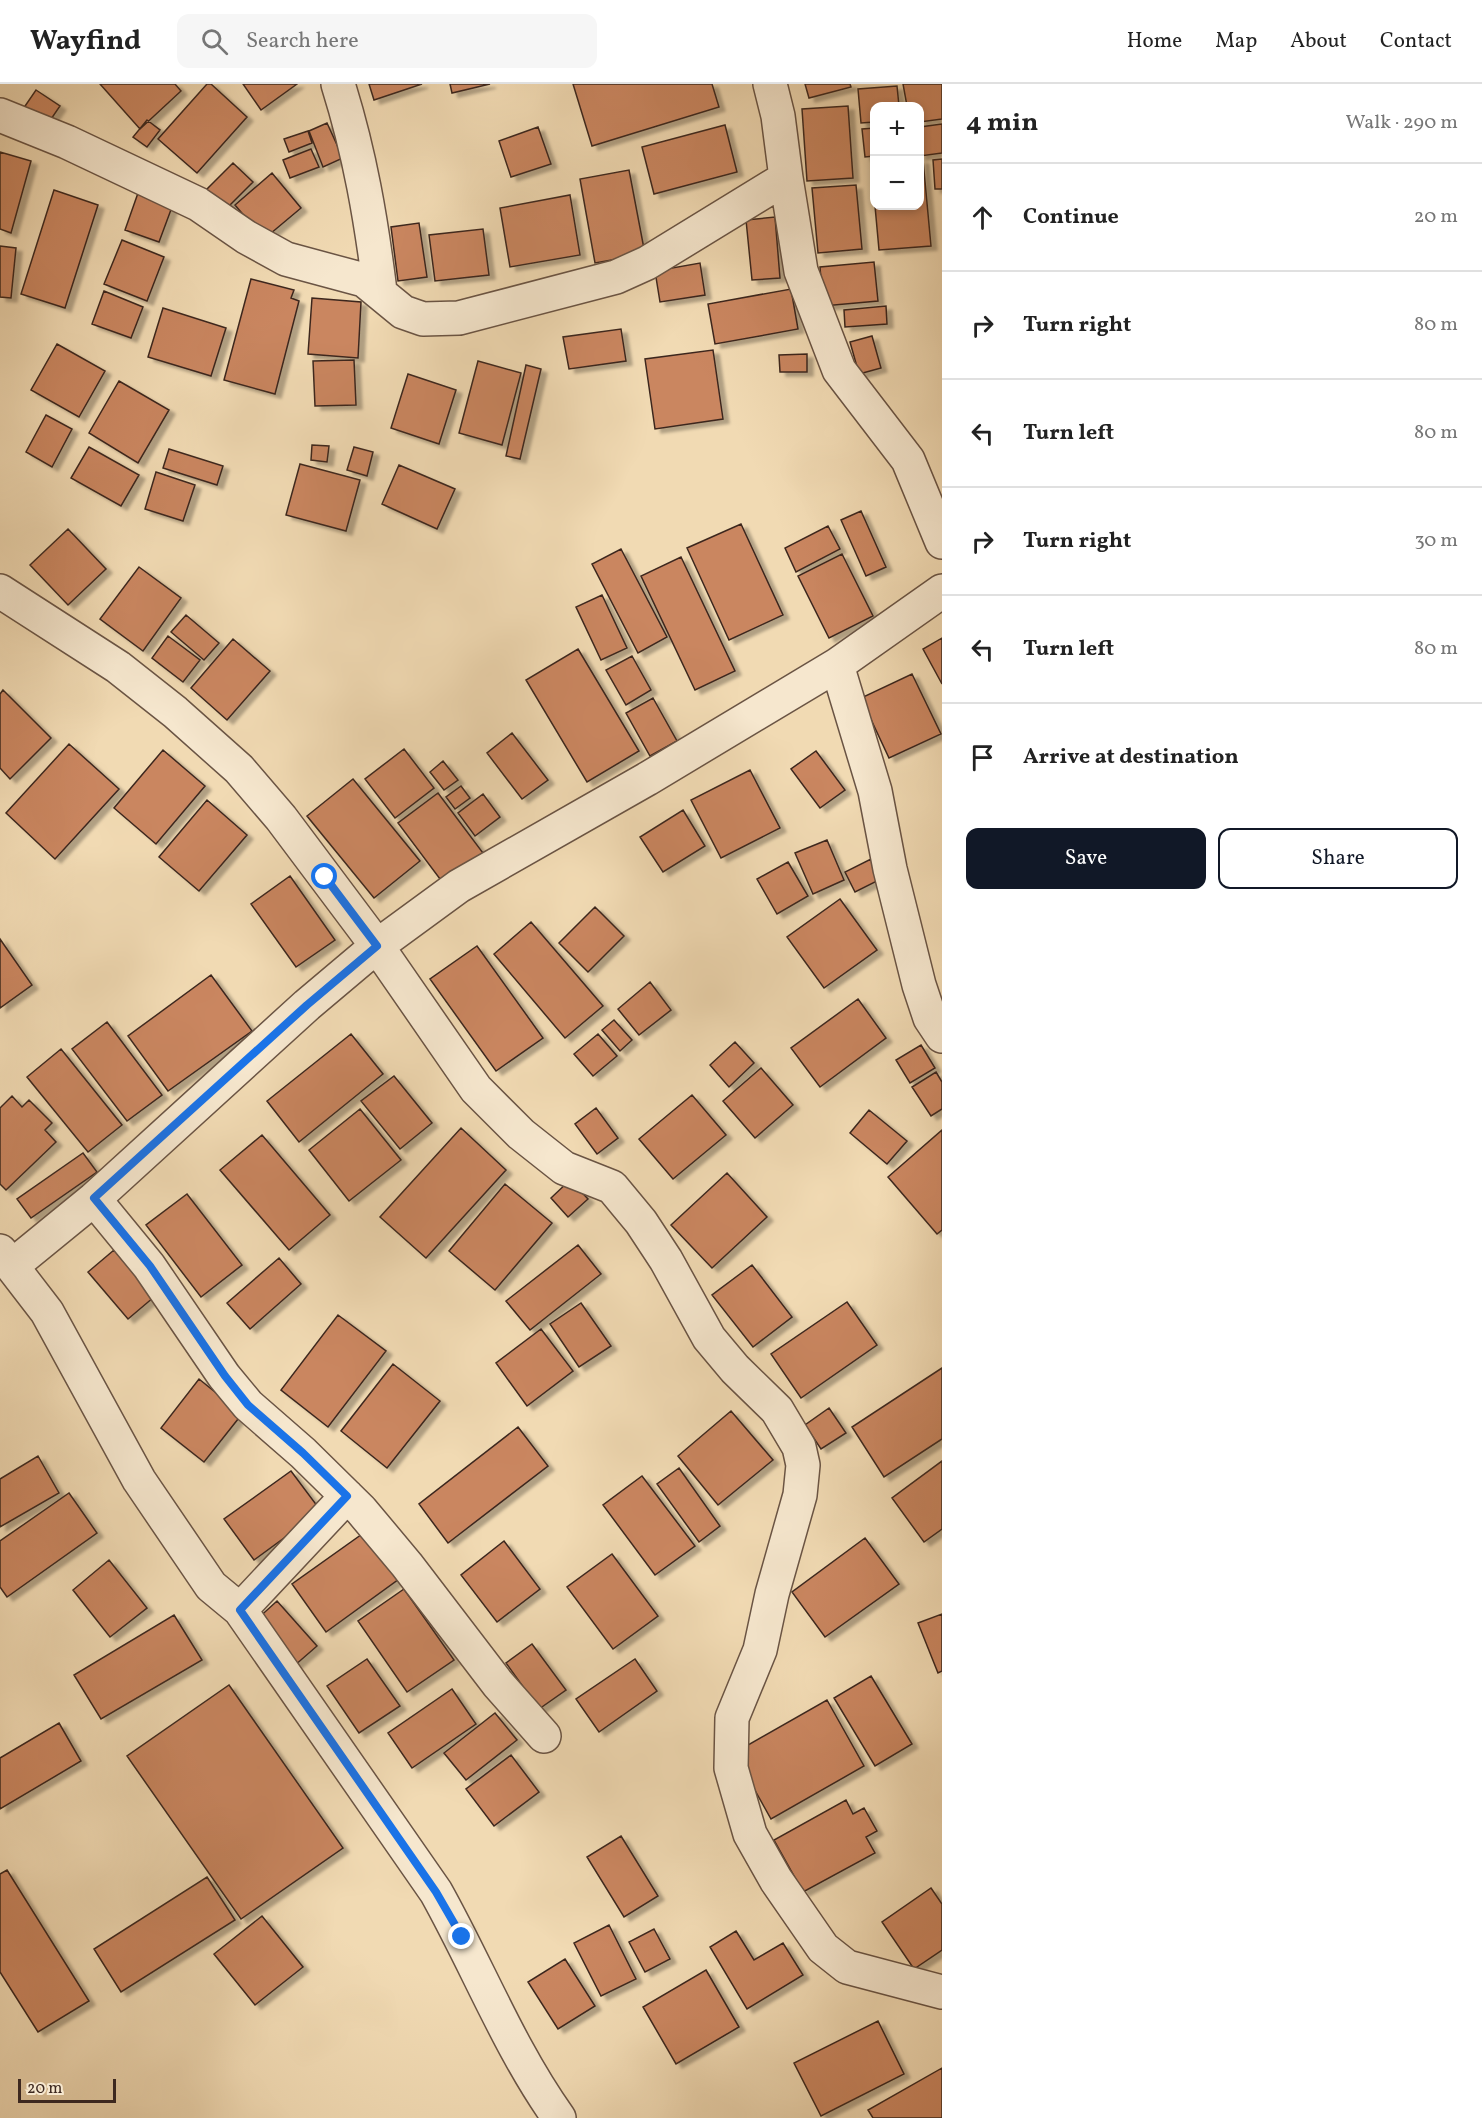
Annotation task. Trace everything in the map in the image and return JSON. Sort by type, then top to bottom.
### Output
[{"type":"street","points":[[338,84],[361,167],[380,291]]},
{"type":"street","points":[[770,84],[778,116],[801,271],[838,370],[908,460],[942,542]]},
{"type":"street","points":[[0,115],[67,142],[198,204],[246,237],[286,259],[364,280],[403,312],[423,319],[459,318],[616,278],[648,263],[786,178]]},
{"type":"street","points":[[0,591],[118,667],[175,712],[239,769],[280,818],[377,946],[476,1089],[521,1134],[564,1168],[612,1187],[641,1222],[666,1260],[709,1338],[735,1369],[777,1410],[799,1447],[803,1465],[800,1495],[772,1594],[760,1650],[732,1718],[730,1768],[750,1834],[776,1880],[823,1948],[848,1967],[942,1992]]},
{"type":"street","points":[[559,2118],[524,2064],[462,1937],[436,1892],[240,1610],[211,1586],[139,1480],[47,1312],[6,1258],[94,1198],[307,1005],[377,946],[459,886],[648,779],[837,665],[940,598]]},
{"type":"street","points":[[837,665],[875,791],[890,869],[919,985],[930,1018],[942,1036]]},
{"type":"street","points":[[94,1198],[150,1266],[225,1376],[248,1405],[303,1453],[347,1496],[407,1565],[498,1684],[544,1736]]},
{"type":"street","points":[[240,1610],[347,1496]]},
{"type":"building","points":[[100,84],[175,84],[181,91],[140,129]]},
{"type":"building","points":[[207,84],[211,84],[247,117],[197,173],[158,139]]},
{"type":"building","points":[[243,84],[297,84],[261,110]]},
{"type":"building","points":[[369,84],[422,84],[374,100]]},
{"type":"building","points":[[450,84],[490,84],[452,93]]},
{"type":"building","points":[[573,84],[712,84],[719,107],[592,146]]},
{"type":"building","points":[[805,84],[850,84],[851,87],[809,98]]},
{"type":"building","points":[[903,84],[942,84],[942,119],[924,121],[924,102],[906,102]]},
{"type":"building","points":[[897,86],[899,102],[870,102],[870,122],[861,123],[858,89]]},
{"type":"building","points":[[36,90],[60,106],[47,125],[23,109]]},
{"type":"building","points":[[848,106],[853,178],[807,181],[802,109]]},
{"type":"building","points":[[147,120],[160,130],[147,147],[133,137]]},
{"type":"building","points":[[327,123],[343,158],[323,167],[309,131]]},
{"type":"building","points":[[942,124],[942,153],[924,155],[924,126]]},
{"type":"building","points":[[725,125],[737,172],[654,194],[642,147]]},
{"type":"building","points":[[538,127],[551,164],[511,177],[499,141]]},
{"type":"building","points":[[870,128],[870,156],[865,157],[862,129]]},
{"type":"building","points":[[308,131],[312,143],[289,152],[284,139]]},
{"type":"building","points":[[311,149],[319,167],[290,178],[283,160]]},
{"type":"building","points":[[0,152],[31,161],[11,233],[0,229]]},
{"type":"building","points":[[942,159],[942,189],[935,189],[933,160]]},
{"type":"building","points":[[233,163],[253,182],[224,211],[204,192]]},
{"type":"building","points":[[629,170],[645,254],[595,263],[580,179]]},
{"type":"building","points":[[924,171],[931,246],[879,250],[875,210],[924,210]]},
{"type":"building","points":[[272,173],[301,208],[264,239],[235,205]]},
{"type":"building","points":[[856,185],[862,249],[818,253],[812,188]]},
{"type":"building","points":[[54,190],[98,205],[65,308],[21,294]]},
{"type":"building","points":[[138,193],[172,207],[159,242],[125,230]]},
{"type":"building","points":[[570,195],[580,255],[510,267],[500,208]]},
{"type":"building","points":[[775,217],[780,278],[752,280],[746,220]]},
{"type":"building","points":[[419,223],[427,277],[398,281],[391,227]]},
{"type":"building","points":[[483,229],[489,275],[435,281],[429,235]]},
{"type":"building","points":[[122,240],[164,257],[147,301],[104,284]]},
{"type":"building","points":[[0,246],[16,248],[11,298],[0,297]]},
{"type":"building","points":[[874,262],[878,301],[823,306],[820,267]]},
{"type":"building","points":[[700,263],[705,295],[660,302],[655,271]]},
{"type":"building","points":[[251,279],[294,290],[291,298],[299,301],[275,394],[224,380]]},
{"type":"building","points":[[791,289],[798,329],[715,344],[708,304]]},
{"type":"building","points":[[104,291],[143,307],[131,338],[92,324]]},
{"type":"building","points":[[312,298],[361,302],[358,358],[308,354]]},
{"type":"building","points":[[886,306],[887,324],[845,327],[844,310]]},
{"type":"building","points":[[163,308],[226,328],[211,376],[148,357]]},
{"type":"building","points":[[621,329],[626,361],[569,369],[563,337]]},
{"type":"building","points":[[872,336],[881,368],[859,374],[850,342]]},
{"type":"building","points":[[57,344],[105,371],[79,417],[31,390]]},
{"type":"building","points":[[713,350],[723,419],[655,429],[645,359]]},
{"type":"building","points":[[807,354],[807,372],[780,372],[779,355]]},
{"type":"building","points":[[354,360],[356,405],[315,406],[313,361]]},
{"type":"building","points":[[478,361],[521,373],[502,445],[459,433]]},
{"type":"building","points":[[526,365],[541,369],[520,459],[506,456]]},
{"type":"building","points":[[408,374],[456,390],[439,444],[391,428]]},
{"type":"building","points":[[119,381],[169,410],[138,463],[89,433]]},
{"type":"building","points":[[46,415],[72,429],[52,467],[26,452]]},
{"type":"building","points":[[312,445],[329,446],[327,462],[311,460]]},
{"type":"building","points":[[89,447],[139,475],[121,506],[71,478]]},
{"type":"building","points":[[354,447],[373,452],[367,476],[347,470]]},
{"type":"building","points":[[169,449],[223,466],[217,485],[163,468]]},
{"type":"building","points":[[300,464],[360,480],[346,531],[286,515]]},
{"type":"building","points":[[399,465],[455,489],[437,529],[382,504]]},
{"type":"building","points":[[156,472],[195,485],[183,521],[145,509]]},
{"type":"building","points":[[861,511],[886,567],[866,576],[841,520]]},
{"type":"building","points":[[741,524],[783,615],[729,640],[687,548]]},
{"type":"building","points":[[828,526],[840,549],[796,572],[785,548]]},
{"type":"building","points":[[68,529],[106,569],[68,605],[30,565]]},
{"type":"building","points":[[621,549],[667,637],[638,653],[592,564]]},
{"type":"building","points":[[842,554],[873,616],[829,638],[798,576]]},
{"type":"building","points":[[681,557],[735,671],[695,690],[641,576]]},
{"type":"building","points":[[139,567],[181,598],[143,651],[100,619]]},
{"type":"building","points":[[602,595],[627,648],[601,660],[576,607]]},
{"type":"building","points":[[186,615],[219,643],[204,660],[171,632]]},
{"type":"building","points":[[168,636],[200,660],[183,682],[152,658]]},
{"type":"building","points":[[942,638],[942,684],[923,649]]},
{"type":"building","points":[[233,639],[270,671],[227,720],[191,688]]},
{"type":"building","points":[[578,649],[639,751],[587,782],[526,680]]},
{"type":"building","points":[[632,656],[651,690],[626,705],[606,670]]},
{"type":"building","points":[[912,674],[941,734],[889,758],[861,698]]},
{"type":"building","points":[[3,690],[51,738],[10,779],[0,768],[0,694]]},
{"type":"building","points":[[653,698],[677,741],[650,756],[626,713]]},
{"type":"building","points":[[512,733],[548,780],[522,799],[487,753]]},
{"type":"building","points":[[69,744],[119,789],[55,859],[6,813]]},
{"type":"building","points":[[404,749],[434,788],[395,818],[365,779]]},
{"type":"building","points":[[163,750],[205,786],[156,844],[114,808]]},
{"type":"building","points":[[816,751],[845,790],[820,808],[791,769]]},
{"type":"building","points":[[443,761],[458,780],[444,790],[430,772]]},
{"type":"building","points":[[750,770],[780,828],[721,858],[691,800]]},
{"type":"building","points":[[353,779],[420,861],[374,898],[307,816]]},
{"type":"building","points":[[461,786],[470,798],[455,809],[446,797]]},
{"type":"building","points":[[438,793],[483,853],[443,883],[398,823]]},
{"type":"building","points":[[483,794],[500,817],[475,836],[458,813]]},
{"type":"building","points":[[207,800],[247,835],[199,891],[159,857]]},
{"type":"building","points":[[683,810],[705,846],[663,872],[640,837]]},
{"type":"building","points":[[827,840],[844,880],[813,894],[795,853]]},
{"type":"building","points":[[871,859],[881,879],[855,892],[845,872]]},
{"type":"building","points":[[788,862],[808,896],[777,914],[757,879]]},
{"type":"building","points":[[290,876],[335,940],[296,967],[251,904]]},
{"type":"building","points":[[840,899],[877,950],[824,988],[787,937]]},
{"type":"building","points":[[595,907],[624,936],[588,972],[559,943]]},
{"type":"building","points":[[531,922],[603,1006],[565,1038],[494,954]]},
{"type":"building","points":[[0,939],[32,985],[0,1008]]},
{"type":"building","points":[[477,946],[543,1038],[496,1071],[430,979]]},
{"type":"building","points":[[211,975],[252,1031],[168,1091],[128,1036]]},
{"type":"building","points":[[650,982],[671,1010],[639,1035],[618,1009]]},
{"type":"building","points":[[858,999],[886,1038],[820,1087],[791,1048]]},
{"type":"building","points":[[614,1020],[632,1040],[620,1051],[602,1030]]},
{"type":"building","points":[[107,1022],[162,1095],[127,1121],[72,1049]]},
{"type":"building","points":[[351,1034],[383,1074],[299,1142],[267,1101]]},
{"type":"building","points":[[598,1034],[617,1056],[593,1076],[574,1054]]},
{"type":"building","points":[[735,1042],[754,1063],[729,1087],[710,1065]]},
{"type":"building","points":[[921,1045],[935,1068],[910,1083],[896,1060]]},
{"type":"building","points":[[61,1049],[122,1125],[88,1152],[27,1077]]},
{"type":"building","points":[[761,1068],[793,1105],[755,1138],[723,1101]]},
{"type":"building","points":[[936,1072],[942,1082],[942,1109],[931,1116],[912,1087]]},
{"type":"building","points":[[394,1076],[432,1123],[400,1149],[361,1101]]},
{"type":"building","points":[[692,1095],[726,1135],[673,1179],[639,1139]]},
{"type":"building","points":[[12,1096],[22,1107],[29,1100],[52,1123],[45,1130],[56,1142],[6,1190],[0,1184],[0,1108]]},
{"type":"building","points":[[596,1108],[618,1138],[597,1154],[575,1124]]},
{"type":"building","points":[[360,1109],[401,1160],[349,1201],[309,1150]]},
{"type":"building","points":[[869,1110],[907,1141],[887,1164],[850,1133]]},
{"type":"building","points":[[461,1128],[506,1170],[426,1258],[380,1217]]},
{"type":"building","points":[[942,1130],[942,1230],[937,1234],[888,1177]]},
{"type":"building","points":[[262,1135],[330,1215],[289,1250],[220,1170]]},
{"type":"building","points":[[83,1153],[97,1172],[31,1218],[17,1199]]},
{"type":"building","points":[[727,1173],[767,1217],[712,1268],[671,1225]]},
{"type":"building","points":[[570,1180],[588,1199],[568,1217],[551,1198]]},
{"type":"building","points":[[505,1184],[552,1223],[495,1290],[449,1251]]},
{"type":"building","points":[[187,1194],[242,1265],[201,1297],[146,1225]]},
{"type":"building","points":[[578,1245],[601,1274],[530,1330],[506,1301]]},
{"type":"building","points":[[114,1250],[154,1297],[128,1319],[88,1272]]},
{"type":"building","points":[[279,1258],[301,1284],[250,1329],[227,1303]]},
{"type":"building","points":[[752,1265],[792,1317],[753,1347],[712,1295]]},
{"type":"building","points":[[847,1302],[877,1345],[801,1398],[771,1354]]},
{"type":"building","points":[[581,1303],[611,1346],[579,1367],[550,1324]]},
{"type":"building","points":[[338,1315],[386,1351],[328,1427],[281,1390]]},
{"type":"building","points":[[541,1329],[573,1371],[527,1406],[496,1363]]},
{"type":"building","points":[[393,1364],[440,1401],[387,1468],[341,1431]]},
{"type":"building","points":[[942,1368],[942,1439],[884,1477],[852,1427]]},
{"type":"building","points":[[199,1379],[242,1414],[204,1462],[161,1428]]},
{"type":"building","points":[[829,1408],[846,1433],[821,1449],[805,1425]]},
{"type":"building","points":[[731,1411],[773,1460],[718,1505],[678,1456]]},
{"type":"building","points":[[518,1427],[548,1466],[448,1543],[419,1504]]},
{"type":"building","points":[[38,1456],[59,1493],[0,1527],[0,1479]]},
{"type":"building","points":[[942,1461],[942,1529],[924,1542],[892,1498]]},
{"type":"building","points":[[679,1468],[720,1526],[699,1542],[657,1484]]},
{"type":"building","points":[[291,1471],[321,1511],[254,1560],[224,1519]]},
{"type":"building","points":[[642,1476],[695,1546],[655,1575],[603,1505]]},
{"type":"building","points":[[69,1493],[97,1533],[7,1597],[0,1587],[0,1541]]},
{"type":"building","points":[[365,1532],[399,1579],[326,1632],[292,1584]]},
{"type":"building","points":[[865,1538],[899,1584],[825,1637],[792,1592]]},
{"type":"building","points":[[504,1541],[540,1589],[497,1622],[461,1575]]},
{"type":"building","points":[[612,1554],[658,1616],[613,1649],[567,1587]]},
{"type":"building","points":[[109,1560],[147,1608],[110,1637],[73,1590]]},
{"type":"building","points":[[404,1589],[454,1660],[407,1692],[358,1621]]},
{"type":"building","points":[[277,1601],[317,1646],[294,1666],[255,1621]]},
{"type":"building","points":[[942,1614],[942,1671],[938,1673],[918,1623]]},
{"type":"building","points":[[174,1615],[202,1660],[101,1719],[74,1675]]},
{"type":"building","points":[[532,1644],[566,1690],[539,1709],[506,1663]]},
{"type":"building","points":[[367,1659],[400,1706],[359,1733],[327,1686]]},
{"type":"building","points":[[635,1659],[657,1691],[599,1732],[576,1699]]},
{"type":"building","points":[[871,1676],[912,1744],[875,1766],[834,1698]]},
{"type":"building","points":[[229,1685],[343,1848],[241,1919],[127,1756]]},
{"type":"building","points":[[452,1689],[476,1724],[412,1768],[388,1733]]},
{"type":"building","points":[[827,1700],[864,1766],[771,1819],[734,1753]]},
{"type":"building","points":[[495,1713],[517,1740],[466,1780],[444,1753]]},
{"type":"building","points":[[59,1723],[81,1761],[0,1809],[0,1758]]},
{"type":"building","points":[[511,1755],[539,1792],[494,1826],[466,1789]]},
{"type":"building","points":[[846,1800],[853,1814],[864,1808],[877,1831],[866,1837],[875,1853],[803,1892],[774,1840]]},
{"type":"building","points":[[621,1836],[658,1896],[624,1917],[587,1857]]},
{"type":"building","points":[[7,1870],[89,2001],[38,2032],[0,1972],[0,1874]]},
{"type":"building","points":[[207,1877],[235,1920],[121,1992],[94,1949]]},
{"type":"building","points":[[931,1888],[942,1904],[942,1950],[914,1969],[882,1922]]},
{"type":"building","points":[[262,1916],[303,1967],[255,2005],[214,1954]]},
{"type":"building","points":[[609,1925],[636,1979],[601,1996],[574,1943]]},
{"type":"building","points":[[654,1929],[670,1959],[645,1972],[629,1942]]},
{"type":"building","points":[[736,1931],[754,1960],[783,1943],[803,1975],[747,2009],[710,1947]]},
{"type":"building","points":[[565,1959],[595,2006],[558,2029],[528,1982]]},
{"type":"building","points":[[706,1970],[739,2027],[676,2064],[643,2007]]},
{"type":"building","points":[[878,2021],[904,2074],[821,2116],[794,2063]]},
{"type":"building","points":[[942,2068],[942,2118],[873,2118],[868,2110]]},
{"type":"route","points":[[325,877],[377,946],[307,1005],[94,1198],[150,1266],[225,1376],[248,1405],[303,1453],[347,1496],[240,1610],[436,1892],[462,1937]]}]
